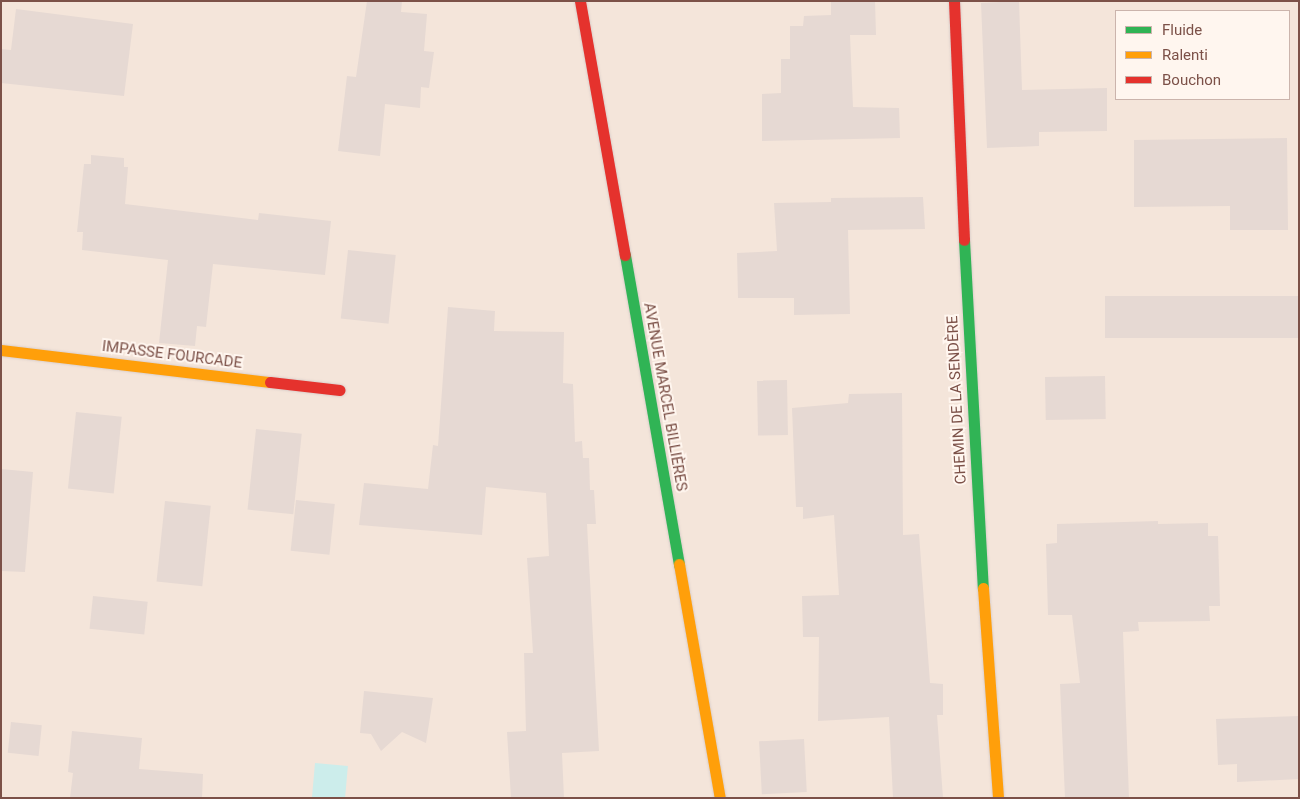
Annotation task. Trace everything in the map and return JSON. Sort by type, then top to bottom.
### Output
[{"type":"street","name":"AVENUE MARCEL BILLIÈRES","points":[[580,1],[720,798]]},
{"type":"street","name":"CHEMIN DE LA SENDÈRE","points":[[954,1],[974,465],[998,798]]},
{"type":"street","name":"IMPASSE FOURCADE","points":[[1,350],[340,390]]},
{"type":"shaded area","points":[[1,1],[1299,1],[1299,798],[1,798]]},
{"type":"water","points":[[315,763],[348,766],[345,798],[312,798]]},
{"type":"building","points":[[367,1],[402,1],[401,12],[427,14],[424,51],[434,52],[429,88],[421,87],[420,108],[385,104],[380,156],[338,151],[347,76],[356,77]]},
{"type":"building","points":[[831,1],[875,1],[876,35],[850,35],[853,107],[899,108],[900,138],[762,141],[762,94],[781,93],[781,59],[790,59],[790,26],[803,26],[804,16],[831,15]]},
{"type":"building","points":[[1019,1],[1022,90],[1107,88],[1107,131],[1039,132],[1039,146],[987,148],[981,3]]},
{"type":"building","points":[[16,9],[133,24],[124,96],[1,83],[1,49],[11,50]]},
{"type":"building","points":[[1287,138],[1288,230],[1230,230],[1230,206],[1134,207],[1134,140]]},
{"type":"building","points":[[91,155],[124,158],[124,167],[128,167],[125,204],[258,220],[259,213],[331,221],[325,275],[213,264],[206,327],[197,326],[195,346],[159,343],[168,260],[82,250],[83,232],[77,232],[84,164],[91,164]]},
{"type":"building","points":[[923,197],[925,229],[848,230],[850,314],[794,315],[794,298],[738,298],[737,253],[777,251],[774,203],[831,202],[831,198]]},
{"type":"building","points":[[348,250],[396,255],[389,324],[341,319]]},
{"type":"building","points":[[1105,296],[1299,296],[1299,338],[1105,338]]},
{"type":"building","points":[[448,307],[495,311],[494,331],[564,332],[563,383],[573,384],[575,442],[582,441],[583,458],[589,458],[590,490],[594,490],[596,524],[587,524],[599,751],[562,753],[564,798],[511,798],[507,732],[526,731],[524,653],[533,653],[527,558],[549,556],[546,493],[486,487],[482,535],[359,525],[364,483],[428,489],[433,445],[438,446]]},
{"type":"building","points":[[1105,376],[1106,419],[1046,420],[1045,377]]},
{"type":"building","points":[[787,380],[788,435],[758,436],[757,381]]},
{"type":"building","points":[[902,393],[903,535],[919,534],[930,683],[943,684],[943,715],[937,715],[943,798],[893,798],[889,717],[818,721],[819,637],[803,637],[802,596],[839,595],[834,515],[803,519],[803,507],[796,507],[792,408],[848,403],[849,394]]},
{"type":"building","points":[[76,412],[122,417],[114,493],[68,489]]},
{"type":"building","points":[[256,429],[302,434],[293,514],[248,510]]},
{"type":"building","points":[[1,469],[33,472],[25,572],[1,571]]},
{"type":"building","points":[[296,500],[335,504],[329,555],[291,551]]},
{"type":"building","points":[[165,501],[211,506],[202,586],[157,582]]},
{"type":"building","points":[[1158,521],[1158,524],[1208,523],[1208,536],[1218,536],[1220,606],[1209,606],[1210,621],[1138,622],[1139,631],[1123,632],[1129,798],[1065,798],[1060,684],[1080,683],[1072,615],[1048,615],[1046,544],[1057,543],[1057,524]]},
{"type":"building","points":[[93,596],[148,602],[144,635],[90,629]]},
{"type":"building","points":[[364,691],[433,698],[426,743],[402,732],[381,751],[371,734],[360,733]]},
{"type":"building","points":[[1299,716],[1299,779],[1237,782],[1237,764],[1218,765],[1216,719]]},
{"type":"building","points":[[11,722],[42,725],[39,756],[8,753]]},
{"type":"building","points":[[72,731],[142,738],[139,769],[203,774],[202,798],[70,798],[73,773],[68,772]]},
{"type":"building","points":[[804,739],[807,792],[762,794],[759,741]]},
{"type":"traffic: fast","points":[[964,240],[983,588]]},
{"type":"traffic: fast","points":[[625,255],[679,564]]},
{"type":"traffic: slow","points":[[1,350],[270,382]]},
{"type":"traffic: slow","points":[[679,564],[720,798]]},
{"type":"traffic: slow","points":[[983,588],[998,798]]},
{"type":"traffic: jam","points":[[580,1],[625,255]]},
{"type":"traffic: jam","points":[[954,1],[964,240]]},
{"type":"traffic: jam","points":[[270,382],[340,390]]}]
